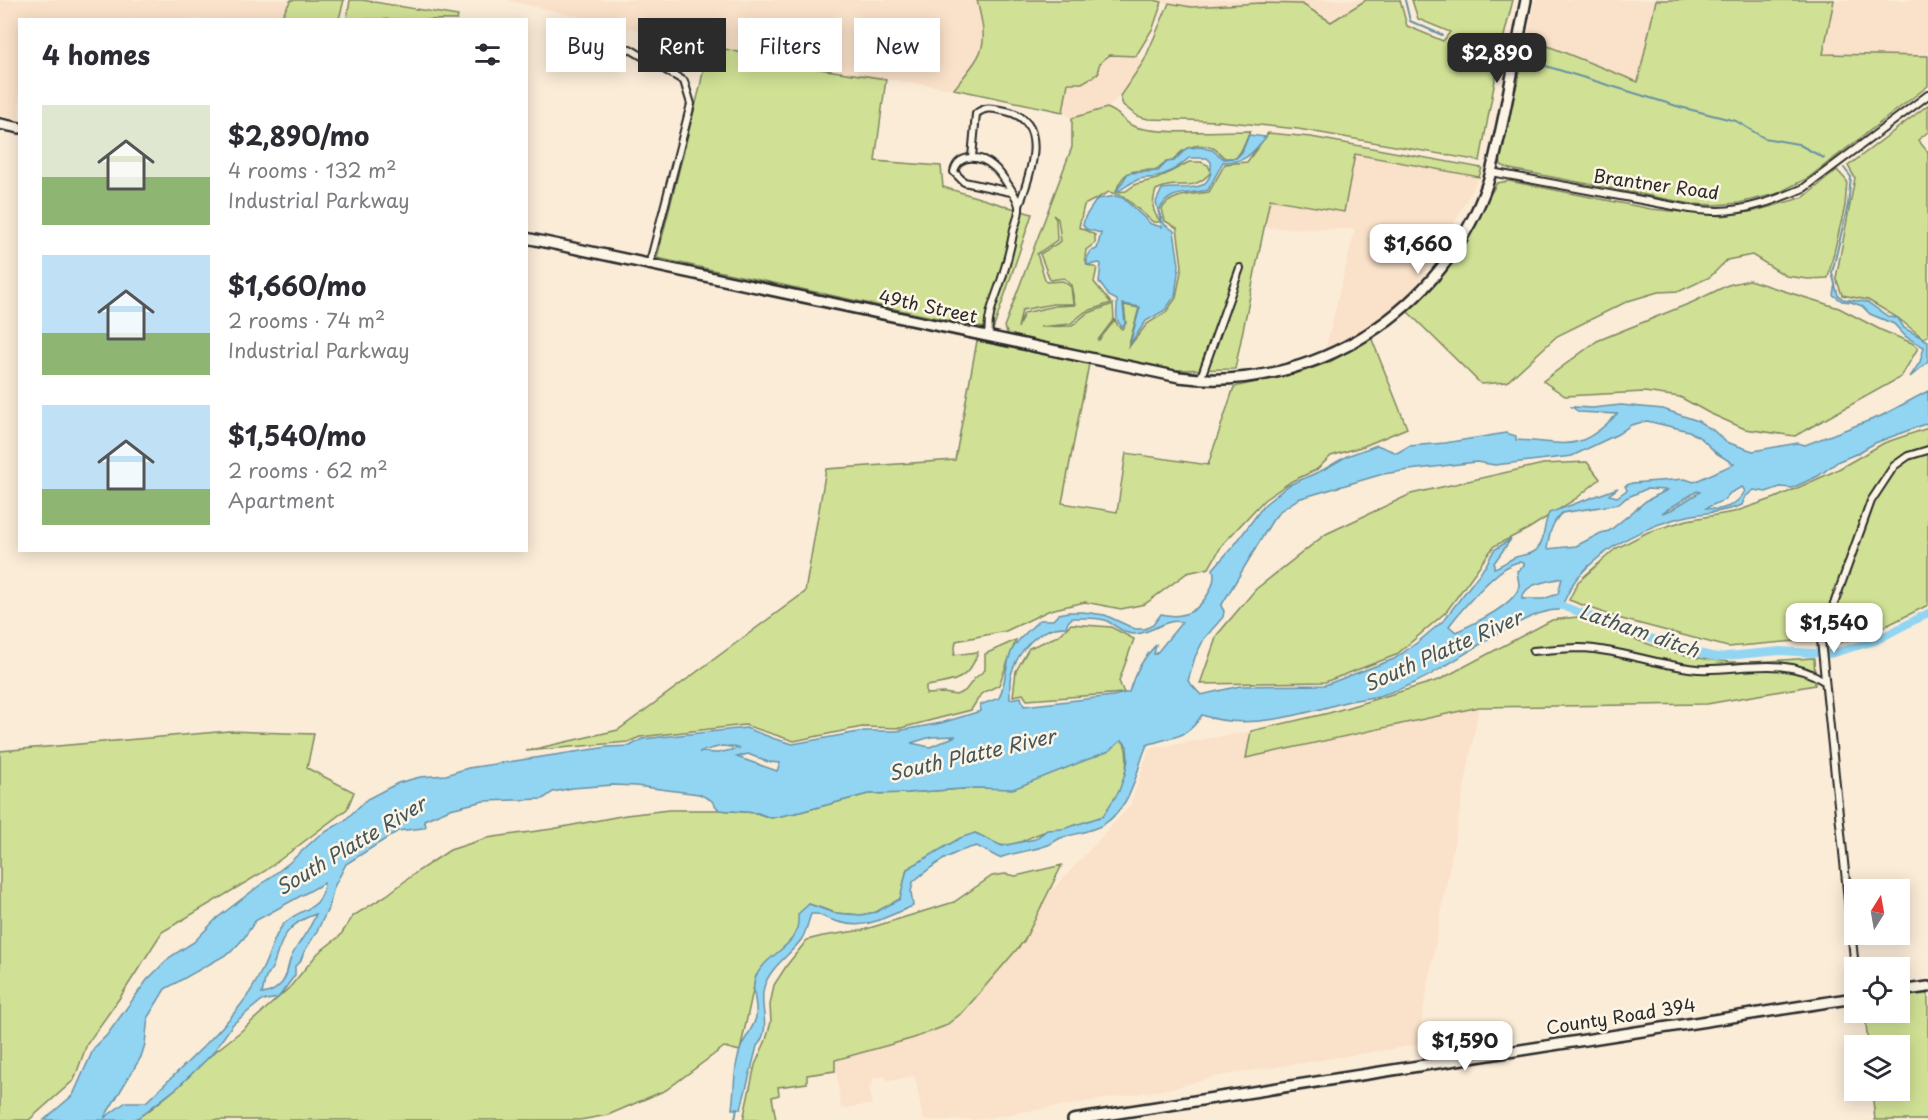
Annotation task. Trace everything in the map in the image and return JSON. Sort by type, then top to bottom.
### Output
[{"type":"street","name":"49th Street","points":[[528,238],[1156,373],[1200,380],[1257,377],[1323,358],[1354,344],[1380,328],[1423,290],[1439,271],[1468,228],[1491,172],[1508,99],[1526,0]]},
{"type":"street","points":[[630,49],[684,81],[691,104],[649,266]]},
{"type":"street","name":"Brantner Road","points":[[1491,172],[1690,209],[1719,211],[1749,206],[1782,198],[1804,188],[1928,95]]},
{"type":"street","points":[[972,157],[976,114],[986,107],[1011,112],[1024,119],[1033,132],[1035,142],[1029,177],[1019,206],[1009,253],[992,305],[989,336]]},
{"type":"street","points":[[0,124],[18,128]]},
{"type":"street","points":[[1011,192],[964,182],[954,172],[956,164],[962,159],[972,157],[989,163],[997,169],[1011,192],[1019,206]]},
{"type":"street","points":[[1200,380],[1240,268]]},
{"type":"street","points":[[1854,957],[1821,640],[1871,501],[1894,466],[1908,456],[1928,450]]},
{"type":"street","points":[[1533,651],[1580,648],[1695,668],[1756,666],[1791,668],[1810,671],[1824,681]]},
{"type":"street","points":[[1910,989],[1928,987]]},
{"type":"street","name":"County Road 394","points":[[1072,1120],[1844,1000]]},
{"type":"shaded area","points":[[0,0],[291,0],[281,18],[18,18],[18,119],[0,115]]},
{"type":"shaded area","points":[[506,0],[977,0],[985,38],[983,48],[973,65],[954,89],[840,72],[842,72],[842,18],[738,18],[738,53],[726,50],[726,18],[638,18],[638,30],[626,27],[626,18],[585,18]]},
{"type":"shaded area","points":[[1152,0],[1366,0],[1331,23],[1302,4],[1260,3],[1191,7]]},
{"type":"shaded area","points":[[1535,0],[1656,0],[1638,82],[1528,38]]},
{"type":"shaded area","points":[[1834,0],[1928,0],[1928,56],[1823,54]]},
{"type":"shaded area","points":[[1110,55],[1136,56],[1144,61],[1120,96],[1107,108],[1071,118],[1063,112],[1068,83],[1082,83],[1098,73],[1100,63]]},
{"type":"shaded area","points":[[1355,154],[1479,177],[1435,258],[1401,306],[1367,329],[1325,351],[1355,229],[1263,228],[1270,199]]},
{"type":"shaded area","points":[[1479,707],[1417,1045],[1218,1076],[1173,1088],[974,1120],[923,1120],[915,1076],[887,1081],[886,1076],[872,1079],[873,1085],[869,1086],[872,1104],[841,1109],[835,1060],[914,1038],[1024,941],[1047,896],[1130,806],[1149,749],[1251,731],[1247,758]]},
{"type":"green space","points":[[291,0],[344,0],[339,18],[281,18]]},
{"type":"green space","points":[[350,0],[458,16],[458,18],[347,18]]},
{"type":"green space","points":[[977,0],[1154,0],[1162,2],[1153,28],[1136,56],[1110,55],[1099,65],[1099,73],[1082,83],[1068,83],[1063,112],[954,89],[972,66],[982,48],[983,29]]},
{"type":"green space","points":[[1366,0],[1400,0],[1407,26],[1443,41],[1450,32],[1418,19],[1412,0],[1513,0],[1501,48],[1480,161],[1298,129],[1219,121],[1148,119],[1137,116],[1123,105],[1120,96],[1144,61],[1169,3],[1191,7],[1260,3],[1302,4],[1331,22]]},
{"type":"green space","points":[[1656,0],[1834,0],[1823,54],[1928,56],[1928,86],[1808,178],[1776,194],[1739,203],[1692,204],[1510,169],[1501,165],[1500,155],[1528,38],[1638,82]]},
{"type":"green space","points":[[726,49],[738,52],[738,72],[840,72],[886,79],[875,161],[941,166],[943,187],[1032,214],[993,330],[657,258],[703,72],[726,72]]},
{"type":"green space","points":[[1928,105],[1928,132],[1918,140],[1928,152],[1928,336],[1923,338],[1898,318],[1868,300],[1842,295],[1836,278],[1855,178],[1848,166]]},
{"type":"green space","points":[[1107,108],[1129,124],[1143,129],[1172,132],[1250,131],[1236,158],[1225,158],[1207,146],[1196,146],[1181,152],[1173,161],[1166,162],[1157,170],[1131,172],[1122,178],[1116,192],[1126,191],[1136,184],[1157,179],[1189,162],[1201,162],[1208,165],[1211,172],[1197,183],[1171,185],[1156,190],[1153,207],[1161,222],[1153,222],[1123,196],[1109,192],[1084,205],[1079,227],[1095,235],[1095,243],[1086,250],[1085,258],[1087,265],[1097,268],[1094,282],[1111,303],[1085,312],[1070,324],[1040,327],[1072,326],[1086,314],[1113,304],[1114,319],[1099,340],[1115,320],[1122,329],[1126,323],[1124,305],[1139,308],[1128,348],[1147,324],[1166,312],[1176,298],[1182,266],[1177,228],[1165,221],[1162,209],[1177,197],[1209,192],[1225,164],[1247,162],[1268,133],[1311,137],[1482,168],[1479,177],[1355,154],[1344,212],[1270,199],[1235,369],[1168,370],[1008,334],[1004,327],[1072,147],[1072,118]],"holes":[[[1053,215],[1058,219],[1061,241],[1040,254],[1050,280],[1064,278],[1071,285],[1075,305],[1055,306],[1024,313],[1018,328],[1022,310],[1053,304],[1073,304],[1071,287],[1063,281],[1046,282],[1037,254],[1057,240],[1056,219]]]},
{"type":"green space","points":[[1837,170],[1847,181],[1845,206],[1828,278],[1808,279],[1786,276],[1752,255],[1727,260],[1710,277],[1680,291],[1658,292],[1628,301],[1557,336],[1507,382],[1481,384],[1407,311],[1451,263],[1497,183],[1509,181],[1651,209],[1722,216],[1755,211],[1804,197]]},
{"type":"green space","points":[[1749,280],[1839,308],[1918,348],[1901,377],[1795,436],[1745,429],[1680,397],[1644,392],[1565,396],[1543,381],[1597,341],[1693,302],[1728,285]]},
{"type":"green space","points":[[1371,337],[1407,428],[1364,446],[1331,456],[1316,470],[1292,481],[1264,500],[1222,545],[1209,568],[1187,573],[1145,604],[1121,609],[1085,602],[1050,610],[1006,631],[956,641],[954,655],[978,652],[974,662],[970,669],[959,678],[926,686],[926,694],[956,695],[965,691],[985,670],[985,654],[1016,640],[999,685],[981,694],[971,710],[901,728],[862,727],[794,741],[745,725],[640,737],[628,742],[526,751],[618,730],[805,592],[826,469],[955,460],[977,341],[1089,364],[1062,503],[1117,512],[1126,453],[1208,465],[1234,387],[1301,372],[1330,362]]},
{"type":"green space","points":[[1928,428],[1928,605],[1870,634],[1837,643],[1807,640],[1728,647],[1618,618],[1569,600],[1578,582],[1615,549],[1648,532],[1687,520],[1734,512],[1775,498],[1835,471],[1884,443]]},
{"type":"green space","points":[[1587,462],[1600,479],[1577,498],[1528,529],[1494,546],[1446,612],[1396,655],[1325,682],[1200,684],[1217,635],[1256,589],[1326,534],[1411,494],[1543,464]]},
{"type":"green space","points":[[1577,617],[1652,646],[1711,660],[1741,662],[1814,658],[1815,685],[1707,704],[1479,707],[1246,758],[1251,731],[1329,713],[1439,680],[1552,620]]},
{"type":"green space","points":[[1071,624],[1111,627],[1134,639],[1119,681],[1124,693],[1027,700],[1023,694],[1013,696],[1016,671],[1029,648],[1058,636]]},
{"type":"green space","points":[[229,731],[314,734],[307,768],[354,792],[347,809],[265,871],[162,932],[87,1044],[74,1080],[29,1120],[0,1120],[0,751]]},
{"type":"green space","points":[[1122,740],[1126,748],[1126,769],[1115,802],[1103,816],[1063,829],[1044,832],[1005,846],[975,833],[907,869],[900,899],[876,912],[861,915],[836,913],[809,904],[796,935],[756,976],[740,1051],[724,1047],[666,1090],[608,1115],[580,1120],[132,1120],[147,1112],[178,1087],[212,1054],[290,987],[318,953],[340,936],[353,916],[450,850],[487,838],[626,815],[669,810],[719,810],[756,813],[771,818],[868,794],[975,788]]},
{"type":"green space","points":[[1062,865],[1024,941],[963,1012],[945,1026],[914,1038],[835,1060],[835,1071],[807,1075],[807,1083],[778,1087],[779,1095],[772,1097],[776,1120],[743,1120],[755,1065],[771,1022],[770,1005],[774,985],[807,940],[863,930],[954,902],[992,876],[1005,874],[1016,876]]},
{"type":"green space","points":[[1928,991],[1928,1120],[1875,1120],[1873,1101],[1910,1101],[1910,1035],[1867,1035],[1866,1023],[1910,1023],[1910,993]]},
{"type":"water","points":[[1249,135],[1266,137],[1253,152],[1243,159],[1223,162],[1208,190],[1173,196],[1163,204],[1159,211],[1164,224],[1174,231],[1179,265],[1175,296],[1165,310],[1146,321],[1130,344],[1140,307],[1123,304],[1125,324],[1123,327],[1118,322],[1117,300],[1109,296],[1099,282],[1101,264],[1087,265],[1087,258],[1091,251],[1097,249],[1101,233],[1086,229],[1083,225],[1085,217],[1097,199],[1116,196],[1123,198],[1151,224],[1162,227],[1156,202],[1162,189],[1202,185],[1211,173],[1211,162],[1207,158],[1189,158],[1166,174],[1139,179],[1116,192],[1128,173],[1158,171],[1167,162],[1174,161],[1187,148],[1200,147],[1212,150],[1224,159],[1236,158],[1242,152]]},
{"type":"water","points":[[1835,284],[1838,295],[1843,299],[1867,302],[1889,317],[1898,318],[1904,328],[1928,341],[1928,362],[1910,377],[1920,362],[1924,347],[1906,337],[1894,324],[1870,314],[1862,306],[1842,301],[1833,295]]},
{"type":"water","name":"South Platte River","points":[[1928,391],[1928,423],[1875,443],[1839,461],[1818,476],[1792,488],[1780,487],[1766,492],[1754,490],[1745,497],[1742,505],[1735,508],[1673,520],[1628,538],[1600,556],[1577,578],[1559,610],[1533,616],[1517,623],[1415,683],[1377,696],[1272,720],[1235,722],[1202,715],[1184,733],[1147,745],[1128,797],[1115,815],[1101,826],[1042,847],[999,858],[977,846],[960,851],[935,865],[913,882],[911,892],[913,906],[876,921],[855,925],[844,924],[811,914],[801,940],[771,973],[764,987],[764,1032],[757,1046],[741,1109],[732,1109],[735,1077],[739,1053],[756,1017],[754,981],[768,960],[795,934],[798,914],[809,904],[834,913],[861,915],[876,912],[900,899],[907,869],[960,838],[975,833],[1002,846],[1035,839],[1047,830],[1063,829],[1103,816],[1119,791],[1125,774],[1128,760],[1127,746],[1122,740],[1109,751],[1013,789],[975,788],[868,794],[771,818],[758,813],[719,810],[711,800],[699,794],[613,785],[572,788],[553,792],[543,799],[484,801],[450,809],[424,820],[426,826],[423,828],[398,831],[346,864],[334,887],[328,909],[316,933],[300,962],[295,966],[295,975],[278,998],[261,1001],[233,1024],[212,1054],[178,1087],[139,1117],[132,1120],[44,1120],[73,1095],[94,1048],[107,1035],[147,980],[170,957],[194,942],[217,918],[289,863],[317,837],[344,821],[367,799],[398,783],[420,777],[446,775],[468,768],[608,747],[630,746],[642,739],[746,728],[793,744],[864,731],[897,731],[941,723],[981,711],[980,705],[999,698],[1012,650],[1039,620],[1053,620],[1059,614],[1068,612],[1083,612],[1105,615],[1135,629],[1145,629],[1153,625],[1161,614],[1176,616],[1191,612],[1197,608],[1211,589],[1213,569],[1264,505],[1289,485],[1347,456],[1377,445],[1397,453],[1409,446],[1445,443],[1506,433],[1516,436],[1516,440],[1570,443],[1591,436],[1617,414],[1579,412],[1572,407],[1592,408],[1621,405],[1663,409],[1698,421],[1713,430],[1726,442],[1753,451],[1798,443],[1805,445],[1881,416]],"holes":[[[1647,421],[1689,431],[1734,464],[1694,482],[1685,479],[1632,483],[1625,486],[1627,490],[1617,497],[1609,495],[1618,488],[1549,513],[1538,549],[1494,568],[1494,563],[1511,539],[1494,550],[1486,565],[1444,620],[1394,659],[1325,685],[1240,686],[1201,695],[1188,681],[1195,657],[1204,639],[1223,617],[1224,611],[1221,606],[1272,521],[1280,511],[1298,499],[1383,474],[1476,462],[1495,465],[1572,456],[1618,434],[1631,425]],[[1742,487],[1745,491],[1734,504],[1718,509],[1706,508],[1724,500],[1730,493]],[[1646,489],[1667,490],[1646,501],[1609,531],[1576,546],[1547,549],[1553,525],[1562,513],[1619,504],[1626,498]],[[1697,491],[1700,492],[1671,510],[1662,513]],[[1524,563],[1524,566],[1517,571],[1519,585],[1511,599],[1493,613],[1456,632],[1449,626],[1471,599],[1511,565]],[[1562,578],[1558,594],[1543,599],[1522,599],[1528,589]],[[1072,618],[1097,618],[1127,633],[1134,634],[1147,632],[1169,622],[1182,622],[1156,654],[1154,654],[1156,645],[1147,655],[1136,673],[1129,692],[1113,696],[1024,706],[1021,697],[1010,699],[1011,675],[1024,649],[1039,635],[1056,628],[1066,627]],[[956,736],[930,747],[911,743],[931,737]],[[722,746],[740,748],[718,753],[699,752]],[[748,754],[768,762],[780,763],[777,771],[737,757]],[[324,883],[323,893],[319,900],[282,926],[252,988],[218,1032],[146,1102],[126,1102],[104,1118],[141,1057],[148,1017],[165,989],[231,952],[255,921]],[[316,914],[290,960],[284,980],[273,990],[262,994],[265,980],[283,938],[293,927]]]},
{"type":"waterway","points":[[1405,0],[1410,21],[1442,35]]},
{"type":"waterway","points":[[1526,60],[1680,107],[1736,121],[1764,138],[1798,144],[1824,158]]},
{"type":"waterway","points":[[1835,284],[1832,273],[1848,205],[1851,177],[1844,168]]},
{"type":"waterway","name":"Latham ditch","points":[[1557,604],[1681,649],[1716,657],[1780,651],[1830,654],[1875,641],[1928,613]]},
{"type":"waterway","points":[[735,1120],[737,1108]]}]
